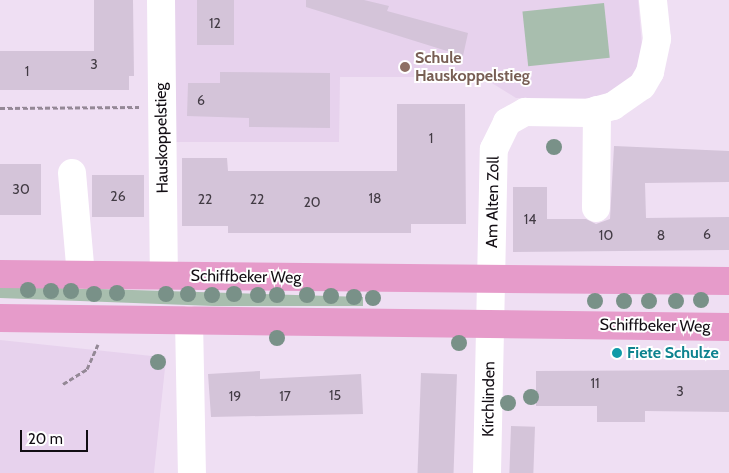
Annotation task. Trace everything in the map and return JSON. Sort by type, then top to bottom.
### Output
[{"type":"main road","name":"Schiffbeker Weg","points":[[0,274],[729,281]]},
{"type":"main road","name":"Schiffbeker Weg","points":[[0,318],[729,327]]},
{"type":"street","name":"Hauskoppelstieg","points":[[160,0],[164,276]]},
{"type":"street","name":"Am Alten Zoll","points":[[492,279],[494,149],[507,122],[525,112],[597,110],[627,98],[650,72],[657,40],[653,0]]},
{"type":"street","points":[[596,208],[597,110]]},
{"type":"street","points":[[72,173],[81,275]]},
{"type":"street","points":[[491,324],[492,279]]},
{"type":"street","points":[[189,320],[192,473]]},
{"type":"street","name":"Kirchlinden","points":[[487,473],[491,324]]},
{"type":"path","points":[[0,108],[162,107]]},
{"type":"path","points":[[64,384],[87,369],[100,339],[101,319]]},
{"type":"shaded area","name":"Schule Hauskoppelstieg","points":[[171,0],[638,0],[643,57],[632,81],[598,98],[516,98],[482,77],[340,77],[339,142],[172,142]]},
{"type":"shaded area","points":[[0,340],[166,357],[154,473],[0,473]]},
{"type":"green space","points":[[604,3],[610,58],[528,66],[522,12]]},
{"type":"green space","points":[[0,286],[363,297],[363,306],[214,306],[0,298]]},
{"type":"building","points":[[94,0],[133,0],[134,76],[129,76],[129,90],[0,90],[0,51],[94,51]]},
{"type":"building","points":[[197,0],[234,0],[234,45],[197,45]]},
{"type":"building","points":[[306,0],[364,0],[389,6],[387,11],[468,33],[463,56],[306,7]]},
{"type":"building","points":[[220,72],[330,73],[330,128],[249,127],[249,118],[187,116],[188,83],[220,83]]},
{"type":"building","points":[[397,104],[465,104],[466,224],[411,224],[411,233],[228,233],[228,226],[182,226],[182,158],[227,158],[228,171],[397,171]]},
{"type":"building","points":[[614,146],[729,151],[729,182],[645,183],[646,218],[729,217],[729,250],[513,252],[513,187],[547,187],[547,219],[586,219],[596,224],[610,219]]},
{"type":"building","points":[[0,164],[41,164],[41,215],[0,215]]},
{"type":"building","points":[[92,175],[144,175],[144,217],[92,217]]},
{"type":"building","points":[[729,370],[729,412],[645,411],[645,422],[597,422],[597,406],[536,406],[536,371]]},
{"type":"building","points":[[260,371],[260,379],[361,374],[363,414],[211,417],[208,374]]},
{"type":"building","points":[[421,373],[457,374],[454,473],[418,473]]},
{"type":"building","points":[[511,426],[535,427],[533,473],[509,473]]},
{"type":"place","name":"Schule Hauskoppelstieg","points":[[405,67]]},
{"type":"place","name":"Fiete Schulze","points":[[617,353]]}]
